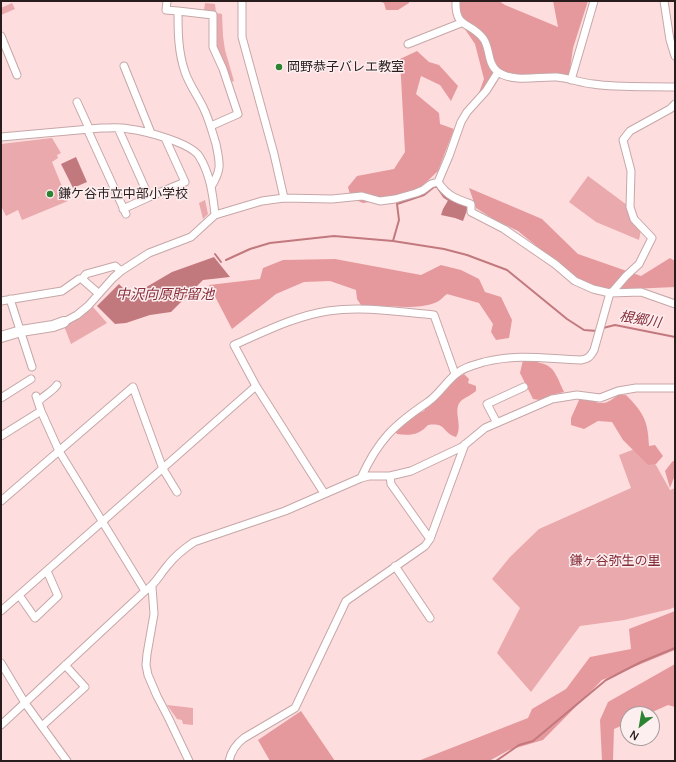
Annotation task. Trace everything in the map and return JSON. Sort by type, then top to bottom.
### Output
[{"type":"street","points":[[167,1],[166,10],[213,15],[213,47],[223,70],[238,114],[211,126]]},
{"type":"street","points":[[242,1],[242,37],[274,154],[284,198]]},
{"type":"street","points":[[456,1],[455,11],[461,23],[474,30],[487,43],[492,66],[498,72],[526,79],[558,77],[592,84],[616,86],[675,86]]},
{"type":"street","points":[[571,80],[594,1]]},
{"type":"street","points":[[664,1],[670,40],[675,56]]},
{"type":"street","points":[[178,11],[180,55],[185,72],[204,108],[211,126],[220,158],[220,170],[212,187]]},
{"type":"street","points":[[408,44],[461,23]]},
{"type":"street","points":[[1,36],[18,75]]},
{"type":"street","points":[[127,68],[151,133]]},
{"type":"street","points":[[438,182],[461,122],[467,112],[481,99],[498,72]]},
{"type":"street","points":[[77,102],[89,133],[125,211],[149,197],[185,182],[165,138]]},
{"type":"street","points":[[361,478],[374,452],[389,432],[401,420],[431,399],[456,374],[472,365],[510,357],[587,360],[590,357],[594,350],[610,293],[639,264],[652,238],[634,219],[630,207],[631,171],[623,140],[630,131],[670,109],[675,104]]},
{"type":"street","points":[[118,128],[149,197]]},
{"type":"street","points":[[1,136],[88,129],[127,128],[151,133],[165,138],[185,146],[198,155],[212,187],[215,215]]},
{"type":"street","points":[[1,337],[21,331],[52,326],[64,322],[88,306],[98,293],[121,271],[149,253],[191,237],[215,215],[262,201],[284,198],[332,199],[362,196],[380,200],[395,199],[416,193],[431,184],[438,182]]},
{"type":"street","points":[[438,182],[443,190],[454,198],[471,204],[471,212],[504,229],[555,264],[575,281],[593,289],[610,293],[641,292],[675,304]]},
{"type":"street","points":[[1,301],[62,292],[82,279],[86,274],[115,266],[121,271]]},
{"type":"street","points":[[82,279],[98,293]]},
{"type":"street","points":[[10,299],[32,367]]},
{"type":"street","points":[[324,493],[256,386],[234,345],[306,316],[328,311],[369,309],[434,315],[456,374]]},
{"type":"street","points":[[1,398],[31,379]]},
{"type":"street","points":[[57,385],[53,391],[37,399],[41,411],[59,451],[145,591]]},
{"type":"street","points":[[1,611],[256,386]]},
{"type":"street","points":[[1,501],[133,387],[163,469],[177,492]]},
{"type":"street","points":[[497,423],[487,404],[524,388]]},
{"type":"street","points":[[1,725],[145,591],[152,587],[168,564],[185,548],[194,542],[285,511],[361,478],[369,476],[390,476],[411,471],[464,444],[485,428],[552,398],[576,395],[600,398],[618,391],[630,389],[675,388]]},
{"type":"street","points":[[1,436],[41,411]]},
{"type":"street","points":[[229,761],[230,756],[238,743],[244,738],[295,708],[346,601],[425,546],[430,539],[464,444]]},
{"type":"street","points":[[390,476],[391,484],[430,539]]},
{"type":"street","points":[[395,566],[430,618]]},
{"type":"street","points":[[19,595],[34,618],[58,596],[47,571]]},
{"type":"street","points":[[152,587],[154,614],[147,654],[146,665],[148,675],[189,761]]},
{"type":"street","points":[[1,663],[25,703],[67,761]]},
{"type":"street","points":[[42,726],[84,687],[65,666]]},
{"type":"green space","points":[[12,3],[15,9],[1,15],[1,8]]},
{"type":"green space","points":[[205,3],[215,4],[216,13],[222,14],[225,50],[234,81],[231,82],[216,48],[215,12],[204,10]]},
{"type":"green space","points":[[52,138],[61,153],[57,155],[58,158],[52,162],[68,201],[22,220],[18,210],[6,216],[1,206],[1,144]]},
{"type":"green space","points":[[588,176],[627,205],[641,230],[639,240],[596,222],[569,202]]},
{"type":"green space","points":[[205,200],[208,214],[203,219],[199,203]]},
{"type":"green space","points":[[93,307],[107,323],[71,344],[64,326],[80,317]]},
{"type":"green space","name":"鎌ヶ谷弥生の里","points":[[640,447],[656,465],[670,490],[675,488],[675,607],[624,620],[580,626],[531,692],[497,653],[520,608],[492,579],[510,557],[539,529],[631,488],[619,455]]},
{"type":"green space","points":[[167,705],[193,708],[193,725],[183,724],[182,720],[177,719]]},
{"type":"shaded area","points":[[378,1],[409,1],[409,3],[398,10],[386,10],[384,3]]},
{"type":"shaded area","points":[[454,1],[499,1],[505,5],[558,27],[553,1],[588,1],[573,48],[569,76],[521,76],[499,70],[477,98],[484,79],[475,44],[452,10]]},
{"type":"shaded area","points":[[417,51],[429,62],[439,65],[458,86],[451,101],[440,85],[421,76],[416,94],[439,113],[440,124],[454,129],[438,171],[418,190],[395,198],[363,203],[351,198],[348,187],[357,176],[394,169],[405,152],[400,59]]},
{"type":"shaded area","points":[[469,188],[542,219],[578,254],[641,276],[670,258],[675,261],[675,287],[609,290],[595,287],[577,279],[518,231],[495,220],[476,208]]},
{"type":"shaded area","points":[[335,259],[421,275],[441,265],[461,270],[479,279],[485,292],[501,297],[512,320],[509,338],[496,340],[491,332],[493,324],[479,303],[447,294],[437,302],[429,305],[400,307],[361,305],[357,299],[356,290],[330,281],[304,282],[276,294],[232,329],[209,285],[260,279],[263,268],[283,260]]},
{"type":"shaded area","points":[[523,360],[540,363],[550,367],[557,376],[564,392],[539,400],[533,399],[520,373]]},
{"type":"shaded area","points":[[464,374],[469,379],[468,383],[476,386],[476,391],[462,400],[459,404],[457,412],[459,427],[456,437],[448,433],[442,426],[434,424],[428,425],[418,433],[406,435],[397,434],[394,430],[414,415],[424,411],[442,390]]},
{"type":"shaded area","points":[[618,395],[626,395],[641,412],[648,430],[649,446],[655,445],[663,456],[656,464],[648,465],[623,440],[612,422],[598,421],[584,429],[571,425],[571,418],[580,398],[598,403],[605,403]]},
{"type":"shaded area","points":[[675,460],[675,475],[670,488],[665,471]]},
{"type":"shaded area","points":[[675,611],[675,650],[602,680],[543,740],[509,750],[489,761],[418,761],[528,718],[532,709],[566,689],[590,657],[631,649],[629,629]]},
{"type":"shaded area","points":[[675,664],[675,707],[668,705],[660,709],[660,706],[620,706],[620,726],[614,729],[613,761],[602,761],[600,720],[608,702]]},
{"type":"shaded area","points":[[301,711],[335,761],[270,761],[258,740]]},
{"type":"water","points":[[76,157],[87,182],[73,188],[61,164]]},
{"type":"water","points":[[450,197],[469,205],[463,221],[441,215]]},
{"type":"water","name":"中沢向原貯留池","points":[[214,257],[230,277],[203,280],[171,312],[150,315],[126,323],[115,324],[97,306],[119,284],[131,296],[172,272]]},
{"type":"waterway","points":[[393,241],[399,220],[397,204],[424,195],[434,187],[437,187],[444,197],[450,201]]},
{"type":"waterway","points":[[226,260],[250,249],[270,243],[334,236],[393,241],[444,249],[467,255],[507,270],[567,319],[584,330],[597,331]]},
{"type":"waterway","points":[[215,254],[221,262]]},
{"type":"waterway","name":"根郷川","points":[[603,328],[615,325],[675,337]]},
{"type":"waterway","points":[[496,761],[519,745],[533,741],[606,680],[641,662],[675,648]]},
{"type":"place","name":"岡野恭子バレエ教室","points":[[279,67]]},
{"type":"place","name":"鎌ケ谷市立中部小学校","points":[[50,194]]}]
